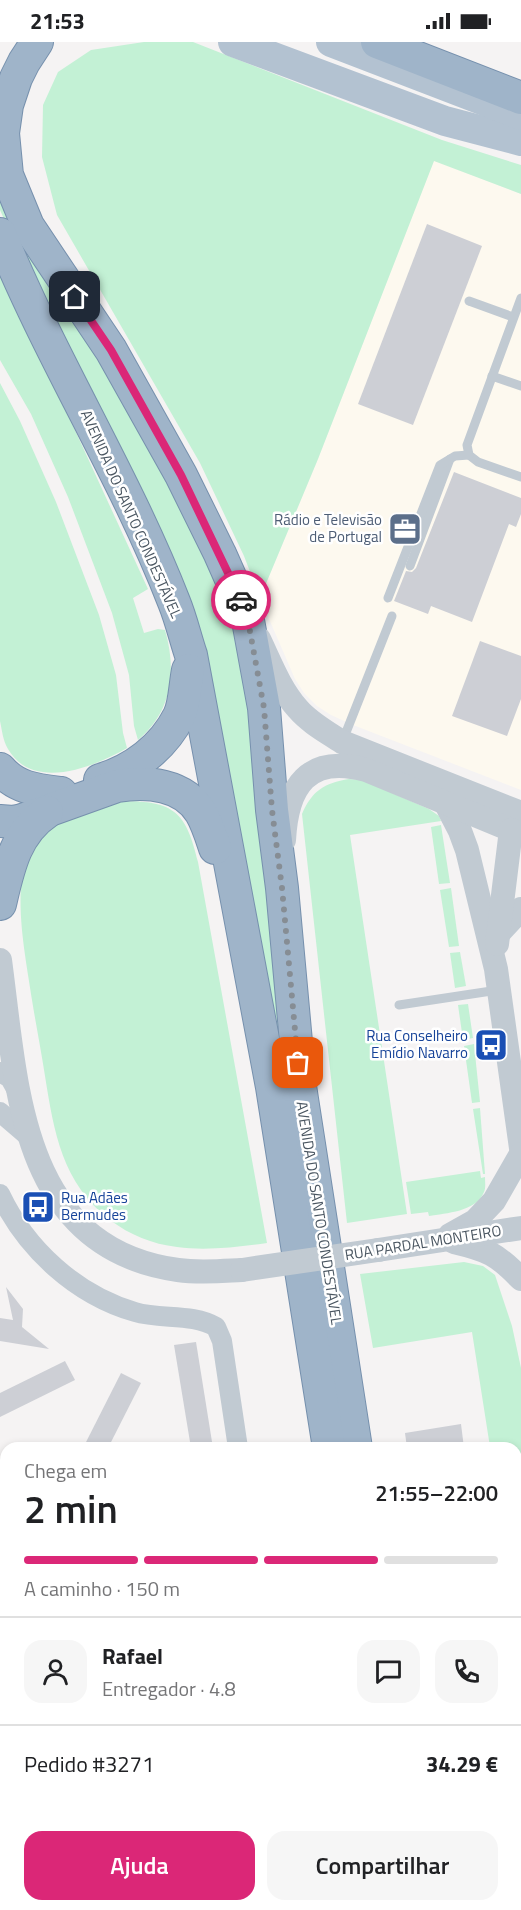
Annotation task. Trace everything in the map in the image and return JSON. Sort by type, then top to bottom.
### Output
[{"type":"highway","name":"AVENIDA DO SANTO CONDESTÁVEL","points":[[37,42],[16,78],[7,105],[3,133],[7,176],[28,226],[111,350],[181,475],[247,615],[264,708],[300,1086],[355,1442]]},
{"type":"highway","points":[[377,42],[436,64],[517,114]]},
{"type":"highway","name":"AVENIDA DO SANTO CONDESTÁVEL","points":[[0,234],[34,310],[144,535],[174,603],[191,655],[289,1188],[328,1442]]},
{"type":"highway","points":[[0,821],[13,822],[114,776],[132,767],[157,746],[180,715],[191,655]]},
{"type":"highway","points":[[0,769],[8,778],[21,786],[58,800]]},
{"type":"highway","points":[[0,806],[58,800],[132,783],[163,786],[177,791],[200,812],[240,916]]},
{"type":"highway","points":[[0,904],[10,862],[20,842],[36,819],[58,800]]},
{"type":"main road","points":[[233,42],[445,121],[521,141]]},
{"type":"main road","points":[[284,42],[517,114]]},
{"type":"main road","points":[[330,42],[517,114]]},
{"type":"street","points":[[247,615],[281,684],[297,708],[316,726],[342,742],[509,821]]},
{"type":"street","points":[[282,888],[285,818],[290,799],[299,784],[311,773],[325,767],[349,766],[366,770],[446,804],[509,821]]},
{"type":"street","points":[[446,804],[460,831],[475,878],[498,980],[521,1148]]},
{"type":"street","points":[[475,878],[509,821]]},
{"type":"street","points":[[498,980],[497,935],[509,821]]},
{"type":"street","points":[[497,935],[521,909]]},
{"type":"street","name":"RUA PARDAL MONTEIRO","points":[[0,960],[7,1075],[40,1167],[56,1198],[76,1222],[102,1243],[125,1255],[177,1270],[205,1272],[242,1270],[521,1228]]},
{"type":"street","points":[[0,1112],[28,1137]]},
{"type":"street","points":[[443,1239],[475,1221],[494,1201],[521,1154]]},
{"type":"street","points":[[0,1194],[36,1250],[60,1272],[94,1295],[135,1312],[161,1317],[197,1319],[216,1327],[222,1341],[237,1442]]},
{"type":"street","points":[[443,1239],[479,1248],[501,1259],[521,1279]]},
{"type":"lane","points":[[521,298],[467,445],[469,455],[478,462],[521,477]]},
{"type":"lane","points":[[469,301],[513,317]]},
{"type":"lane","points":[[492,376],[521,386]]},
{"type":"lane","points":[[388,598],[440,465],[455,456],[469,455]]},
{"type":"lane","points":[[410,566],[450,459]]},
{"type":"lane","points":[[342,742],[392,616]]},
{"type":"lane","points":[[399,1005],[498,980]]},
{"type":"shaded area","name":"Rádio e Televisão de Portugal","points":[[434,160],[521,194],[521,790],[353,725],[317,706],[304,693],[295,679],[260,598],[318,459]]},
{"type":"green space","points":[[144,42],[193,42],[442,140],[521,165],[521,194],[434,161],[318,459],[260,598],[244,556],[200,463],[57,215],[42,157],[43,105],[58,72],[91,50]]},
{"type":"green space","points":[[0,178],[150,442],[224,598],[239,640],[251,681],[278,1004],[281,1084],[215,732],[33,285],[0,210]]},
{"type":"green space","points":[[0,267],[148,589],[133,598],[144,633],[158,629],[165,630],[171,661],[169,690],[158,717],[138,740],[134,726],[129,675],[112,613],[68,497],[31,414],[0,360]]},
{"type":"green space","points":[[0,383],[20,421],[56,502],[99,615],[116,675],[127,748],[98,762],[64,772],[48,773],[32,770],[19,762],[6,746],[0,721]]},
{"type":"green space","points":[[349,779],[362,780],[429,809],[439,816],[441,821],[350,835],[407,1214],[347,1223],[302,814],[310,799],[320,789]]},
{"type":"green space","points":[[121,801],[166,807],[183,821],[193,845],[198,862],[267,1243],[199,1249],[168,1246],[142,1238],[110,1220],[94,1205],[81,1190],[63,1155],[52,1117],[26,964],[21,922],[21,882],[31,848],[47,830],[58,823]]},
{"type":"green space","points":[[441,825],[450,883],[439,884],[431,827]]},
{"type":"green space","points":[[451,888],[459,946],[449,947],[440,890]]},
{"type":"green space","points":[[460,952],[466,986],[455,988],[450,953]]},
{"type":"green space","points":[[468,1004],[473,1038],[463,1040],[458,1005]]},
{"type":"green space","points":[[474,1044],[480,1102],[472,1103],[464,1046]]},
{"type":"green space","points":[[480,1108],[485,1174],[483,1174],[473,1109]]},
{"type":"green space","points":[[480,1171],[481,1178],[485,1177],[485,1189],[480,1199],[468,1208],[429,1216],[428,1212],[411,1214],[406,1182]]},
{"type":"green space","points":[[464,1262],[483,1266],[495,1275],[512,1326],[521,1368],[521,1442],[489,1442],[472,1332],[373,1348],[360,1274]]},
{"type":"building","points":[[427,224],[482,246],[413,425],[358,404]]},
{"type":"building","points":[[454,472],[521,498],[521,514],[516,527],[509,524],[472,622],[431,606],[428,614],[394,601],[406,571],[412,572],[416,568]]},
{"type":"building","points":[[480,641],[521,656],[521,699],[507,736],[452,716]]},
{"type":"building","points":[[6,1287],[23,1309],[22,1327],[49,1349],[0,1341],[0,1318],[13,1320]]},
{"type":"building","points":[[196,1342],[212,1442],[190,1442],[174,1345]]},
{"type":"building","points":[[65,1361],[75,1380],[0,1417],[0,1393]]},
{"type":"building","points":[[121,1373],[141,1383],[111,1442],[86,1442]]},
{"type":"building","points":[[461,1424],[463,1442],[406,1442],[405,1433]]},
{"type":"way so far","points":[[241,600],[247,615],[264,708],[298,1063]]},
{"type":"place","name":"Rádio e Televisão de Portugal","points":[[405,529]]},
{"type":"place","name":"Rua Conselheiro Emídio Navarro","points":[[491,1045]]},
{"type":"place","name":"Rua Adães Bermudes","points":[[38,1207]]},
{"type":"route","points":[[75,297],[111,350],[181,475],[241,600]]}]
